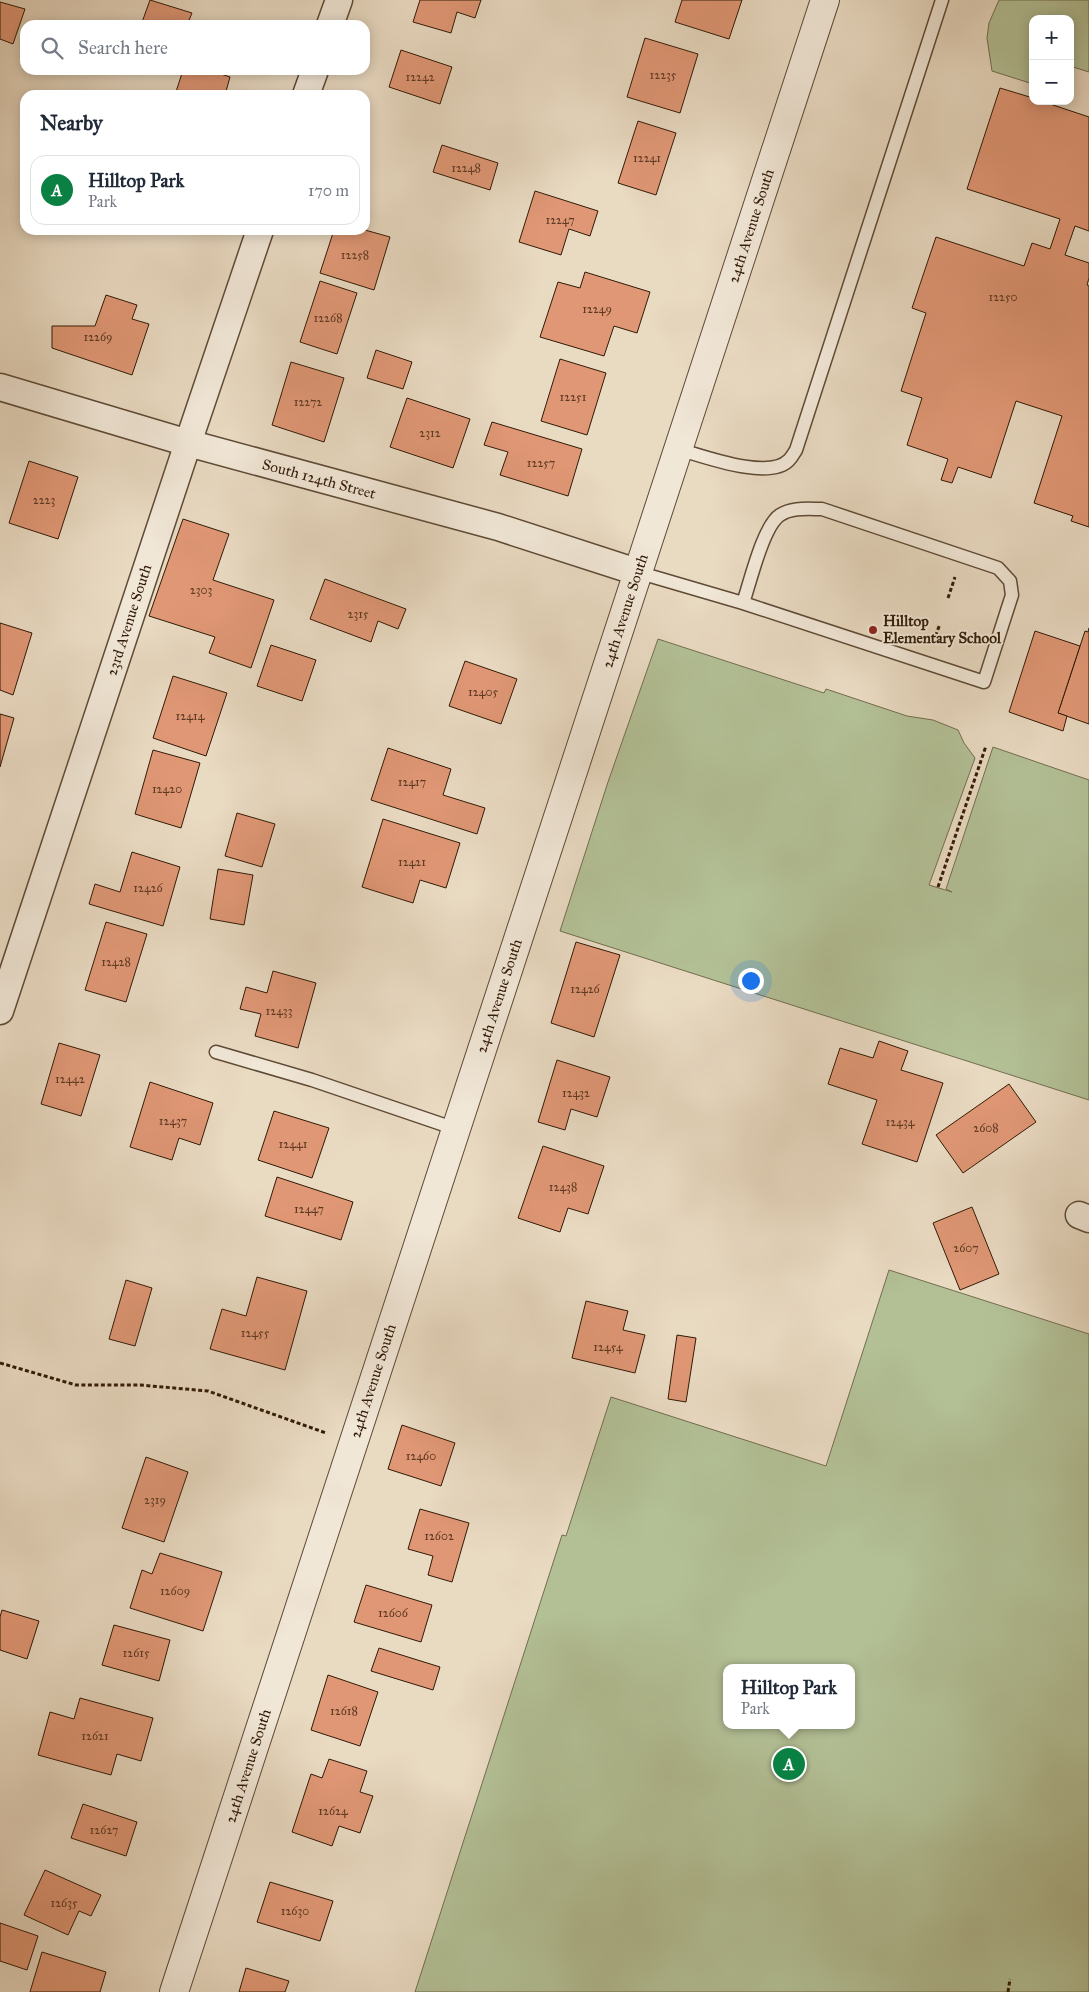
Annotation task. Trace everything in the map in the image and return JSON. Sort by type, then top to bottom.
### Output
[{"type":"street","points":[[332,20],[339,0]]},
{"type":"street","name":"24th Avenue South","points":[[174,1992],[825,0]]},
{"type":"street","points":[[308,90],[313,75]]},
{"type":"street","name":"23rd Avenue South","points":[[0,1011],[258,235]]},
{"type":"street","name":"South 124th Street","points":[[0,387],[188,444],[498,527],[637,572]]},
{"type":"lane","points":[[678,449],[747,468],[775,467],[789,461],[796,450],[942,0]]},
{"type":"lane","points":[[637,572],[743,603],[984,682],[1012,594],[1010,581],[998,568],[822,509],[798,508],[780,515],[768,527],[743,603]]},
{"type":"lane","points":[[216,1052],[312,1080],[456,1129]]},
{"type":"path","points":[[931,648],[940,624]]},
{"type":"path","points":[[938,887],[986,746]]},
{"type":"path","points":[[0,1363],[76,1385],[140,1385],[208,1392],[353,1442]]},
{"type":"path","points":[[1008,1992],[1010,1979]]},
{"type":"green space","points":[[999,0],[1089,0],[1089,72],[1074,67],[1074,15],[1029,15],[1029,83],[992,71],[987,38],[989,23]]},
{"type":"green space","points":[[658,639],[824,693],[826,689],[907,716],[933,720],[958,730],[964,743],[975,758],[929,885],[952,892],[946,889],[993,747],[1089,780],[1089,1100],[560,931],[608,782]]},
{"type":"green space","points":[[889,1270],[1089,1334],[1089,1992],[415,1992],[562,1535],[566,1536],[611,1397],[826,1466]]},
{"type":"building","points":[[150,0],[192,13],[189,20],[143,20]]},
{"type":"building","points":[[420,0],[481,0],[475,18],[457,12],[451,33],[413,22]]},
{"type":"building","points":[[682,0],[742,0],[729,39],[675,22]]},
{"type":"building","points":[[0,2],[25,9],[13,44],[0,39]]},
{"type":"building","points":[[645,38],[698,54],[680,113],[627,97]]},
{"type":"building","points":[[401,50],[452,67],[440,104],[389,87]]},
{"type":"building","points":[[181,75],[224,75],[230,77],[226,90],[177,90]]},
{"type":"building","points":[[1000,88],[1029,97],[1029,105],[1053,105],[1089,117],[1089,231],[1075,226],[1065,255],[1089,263],[1087,285],[1089,286],[1089,527],[1071,521],[1073,516],[1034,503],[1062,416],[1016,401],[991,478],[958,467],[952,483],[941,480],[948,459],[907,445],[922,398],[901,391],[926,313],[912,308],[936,237],[1024,266],[1032,243],[1050,249],[1060,219],[967,189]]},
{"type":"building","points":[[638,121],[676,133],[656,195],[618,183]]},
{"type":"building","points":[[442,145],[498,163],[490,190],[433,172]]},
{"type":"building","points":[[535,191],[598,211],[590,236],[569,229],[561,255],[519,242]]},
{"type":"building","points":[[370,231],[390,237],[374,290],[320,273],[332,235],[370,235]]},
{"type":"building","points":[[585,272],[650,292],[637,333],[614,326],[604,356],[540,337],[558,282],[580,288]]},
{"type":"building","points":[[320,281],[357,293],[337,354],[300,342]]},
{"type":"building","points":[[106,295],[137,305],[132,319],[149,324],[132,375],[52,348],[52,326],[95,326]]},
{"type":"building","points":[[376,350],[412,362],[403,389],[367,378]]},
{"type":"building","points":[[560,359],[606,373],[587,435],[541,421]]},
{"type":"building","points":[[291,362],[344,378],[324,442],[272,425]]},
{"type":"building","points":[[407,398],[470,419],[453,468],[390,447]]},
{"type":"building","points":[[492,422],[582,449],[568,496],[500,475],[508,452],[484,445]]},
{"type":"building","points":[[29,461],[78,477],[58,539],[9,523]]},
{"type":"building","points":[[183,519],[229,534],[213,580],[274,600],[251,668],[209,653],[215,637],[149,616]]},
{"type":"building","points":[[325,579],[406,609],[398,629],[378,621],[371,642],[310,619]]},
{"type":"building","points":[[0,623],[32,633],[13,695],[0,690]]},
{"type":"building","points":[[1089,628],[1089,724],[1058,713],[1085,631],[1088,632]]},
{"type":"building","points":[[1035,631],[1080,646],[1058,713],[1067,716],[1063,731],[1009,712]]},
{"type":"building","points":[[271,645],[316,660],[302,701],[257,686]]},
{"type":"building","points":[[465,661],[517,679],[501,724],[449,706]]},
{"type":"building","points":[[173,676],[227,693],[206,756],[153,738]]},
{"type":"building","points":[[0,714],[14,718],[0,767]]},
{"type":"building","points":[[388,748],[451,769],[443,795],[485,808],[477,834],[371,800]]},
{"type":"building","points":[[153,750],[200,763],[181,828],[135,814]]},
{"type":"building","points":[[237,813],[275,824],[262,867],[225,856]]},
{"type":"building","points":[[383,819],[460,843],[446,888],[420,880],[413,903],[362,887]]},
{"type":"building","points":[[132,852],[180,867],[163,926],[89,904],[95,884],[120,892]]},
{"type":"building","points":[[218,869],[253,875],[244,925],[210,919]]},
{"type":"building","points":[[106,922],[147,934],[126,1002],[85,990]]},
{"type":"building","points":[[576,942],[620,955],[594,1037],[551,1023]]},
{"type":"building","points":[[273,971],[316,983],[298,1048],[255,1036],[261,1014],[240,1009],[246,987],[267,993]]},
{"type":"building","points":[[879,1041],[908,1051],[901,1070],[943,1083],[917,1162],[862,1144],[877,1100],[828,1084],[840,1048],[873,1058]]},
{"type":"building","points":[[59,1043],[100,1055],[81,1116],[41,1104]]},
{"type":"building","points":[[557,1060],[610,1077],[597,1117],[571,1109],[565,1130],[538,1122]]},
{"type":"building","points":[[150,1082],[213,1103],[200,1145],[179,1138],[172,1160],[130,1147]]},
{"type":"building","points":[[1009,1084],[1036,1122],[963,1173],[936,1135]]},
{"type":"building","points":[[274,1111],[329,1128],[312,1178],[258,1160]]},
{"type":"building","points":[[543,1146],[604,1166],[588,1214],[568,1208],[560,1232],[518,1218]]},
{"type":"building","points":[[277,1177],[353,1202],[341,1240],[265,1216]]},
{"type":"building","points":[[972,1207],[999,1274],[960,1290],[933,1223]]},
{"type":"building","points":[[257,1277],[307,1291],[285,1370],[210,1349],[222,1309],[246,1316]]},
{"type":"building","points":[[126,1280],[152,1288],[135,1346],[109,1339]]},
{"type":"building","points":[[586,1301],[628,1311],[623,1330],[645,1335],[635,1373],[572,1358]]},
{"type":"building","points":[[677,1335],[696,1338],[686,1402],[668,1399]]},
{"type":"building","points":[[402,1425],[455,1443],[441,1486],[388,1469]]},
{"type":"building","points":[[146,1457],[188,1472],[164,1542],[122,1528]]},
{"type":"building","points":[[420,1509],[469,1523],[452,1582],[428,1575],[433,1556],[408,1549]]},
{"type":"building","points":[[160,1553],[222,1572],[203,1631],[130,1608],[142,1570],[152,1574]]},
{"type":"building","points":[[366,1585],[432,1605],[421,1642],[354,1622]]},
{"type":"building","points":[[2,1610],[39,1621],[27,1659],[0,1650],[0,1617]]},
{"type":"building","points":[[114,1625],[170,1640],[159,1681],[102,1665]]},
{"type":"building","points":[[379,1648],[440,1667],[433,1690],[371,1671]]},
{"type":"building","points":[[328,1675],[378,1692],[360,1746],[311,1730]]},
{"type":"building","points":[[80,1698],[153,1718],[141,1761],[117,1754],[111,1775],[38,1755],[50,1712],[74,1719]]},
{"type":"building","points":[[329,1759],[367,1771],[360,1792],[373,1796],[360,1833],[339,1826],[332,1846],[292,1832],[311,1774],[322,1778]]},
{"type":"building","points":[[83,1804],[137,1822],[126,1856],[71,1838]]},
{"type":"building","points":[[45,1870],[101,1895],[91,1916],[79,1911],[68,1935],[24,1915]]},
{"type":"building","points":[[270,1882],[333,1901],[320,1941],[257,1922]]},
{"type":"building","points":[[0,1923],[38,1936],[27,1970],[0,1961]]},
{"type":"building","points":[[42,1952],[106,1972],[100,1992],[30,1992]]},
{"type":"building","points":[[246,1968],[289,1981],[285,1992],[239,1992]]},
{"type":"place","name":"Hilltop Elementary School","points":[[873,630]]},
{"type":"place","name":"Hilltop Park","points":[[789,1764]]}]
